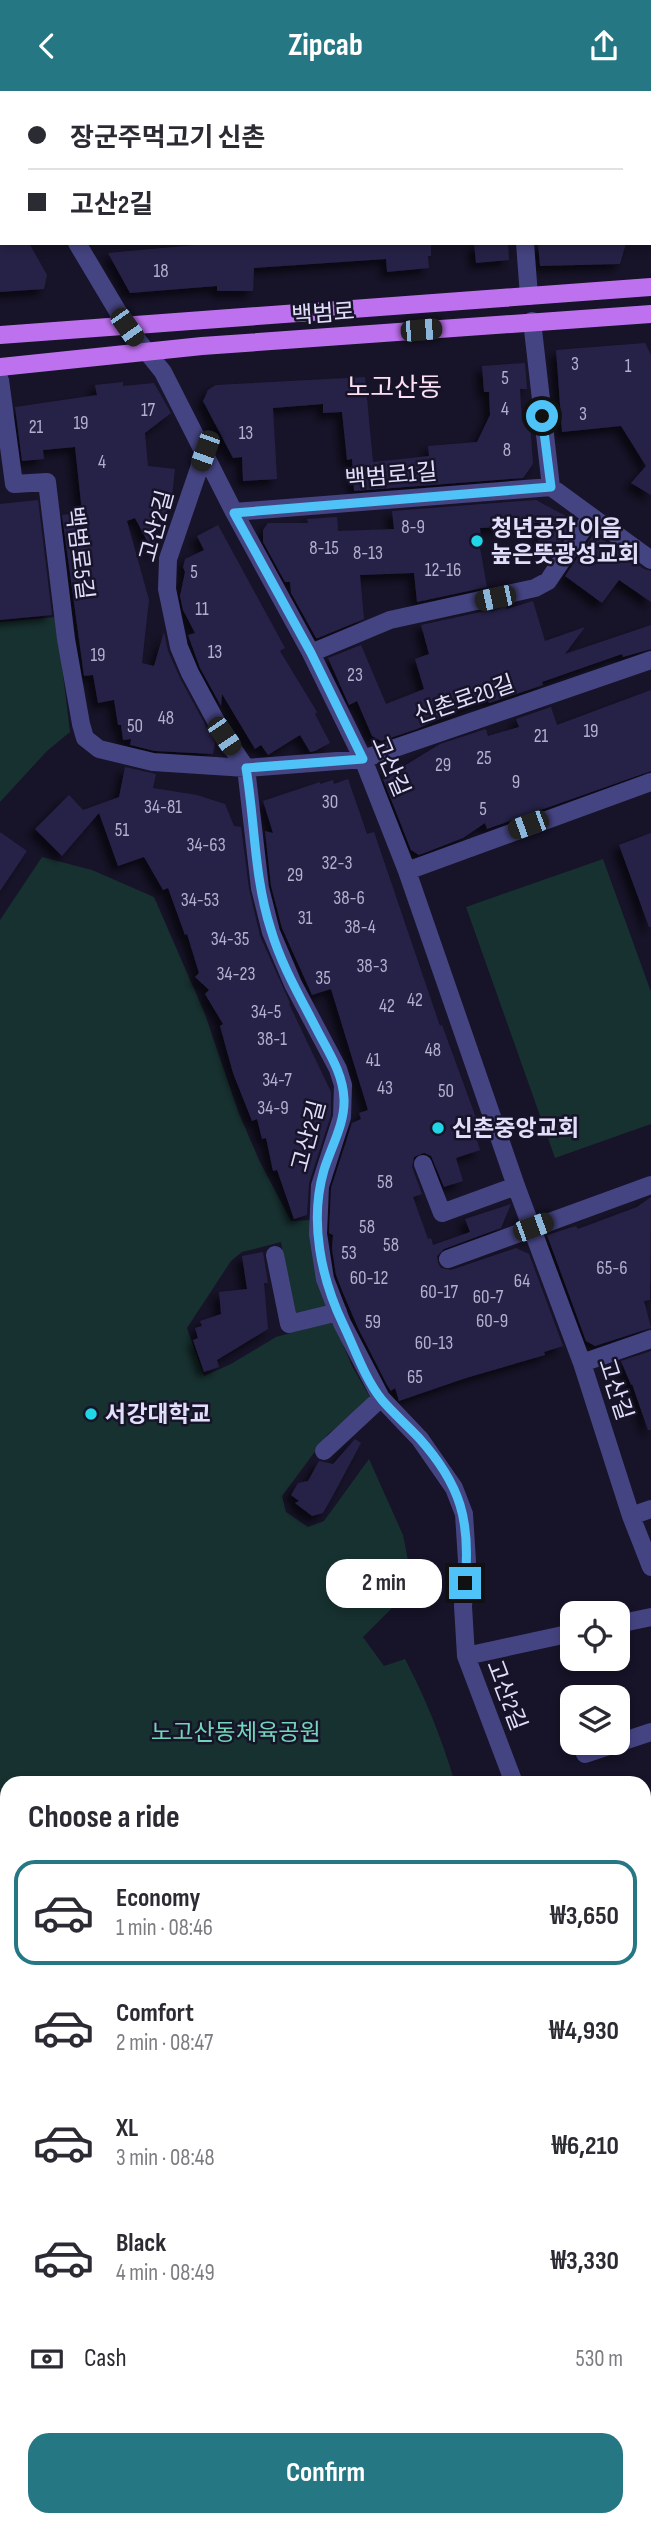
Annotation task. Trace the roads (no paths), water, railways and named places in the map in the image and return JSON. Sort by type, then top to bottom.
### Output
[{"type":"main road","points":[[585,292],[651,277]]},
{"type":"main road","name":"백범로","points":[[0,335],[651,287]]},
{"type":"main road","name":"백범로","points":[[0,367],[144,351],[651,314]]},
{"type":"street","name":"고산길","points":[[79,245],[127,327],[163,372],[234,513],[311,653],[363,759],[407,871],[516,1186],[582,1363],[631,1516],[651,1567]]},
{"type":"street","points":[[525,245],[529,296]]},
{"type":"street","points":[[531,321],[551,487],[651,560]]},
{"type":"street","name":"백범로5길","points":[[0,380],[13,484],[47,482],[64,625],[81,724]]},
{"type":"street","name":"고산2길","points":[[205,451],[167,559],[167,589],[179,647],[224,736],[246,768],[260,888],[271,932],[293,984],[338,1069],[343,1085],[342,1117],[320,1187],[318,1212],[321,1257],[326,1279],[338,1312],[381,1398],[434,1456],[454,1488],[464,1514],[467,1561],[463,1606],[466,1655],[511,1776]]},
{"type":"street","name":"백범로1길","points":[[234,513],[551,487]]},
{"type":"street","points":[[311,653],[390,620],[535,588],[548,581],[591,517]]},
{"type":"street","name":"신촌로20길","points":[[81,724],[85,738],[92,745],[107,752],[153,762],[246,768],[363,759],[651,660]]},
{"type":"street","points":[[407,871],[651,782]]},
{"type":"street","points":[[423,1164],[442,1213],[516,1186]]},
{"type":"street","points":[[449,1259],[651,1185]]},
{"type":"street","points":[[275,1255],[289,1324],[338,1312]]},
{"type":"street","points":[[582,1363],[651,1339]]},
{"type":"street","points":[[324,1451],[381,1398]]},
{"type":"street","points":[[631,1516],[651,1509]]},
{"type":"street","points":[[630,1621],[651,1617]]},
{"type":"street","points":[[466,1655],[560,1635]]},
{"type":"street","points":[[630,1739],[651,1732]]},
{"type":"place","name":"청년공간 이음 높은뜻광성교회","points":[[477,541]]},
{"type":"place","name":"신촌중앙교회","points":[[438,1128]]},
{"type":"place","name":"서강대학교","points":[[91,1414]]},
{"type":"district","name":"노고산동","points":[[394,387]]},
{"type":"park label","name":"노고산동체육공원","points":[[236,1732]]}]
